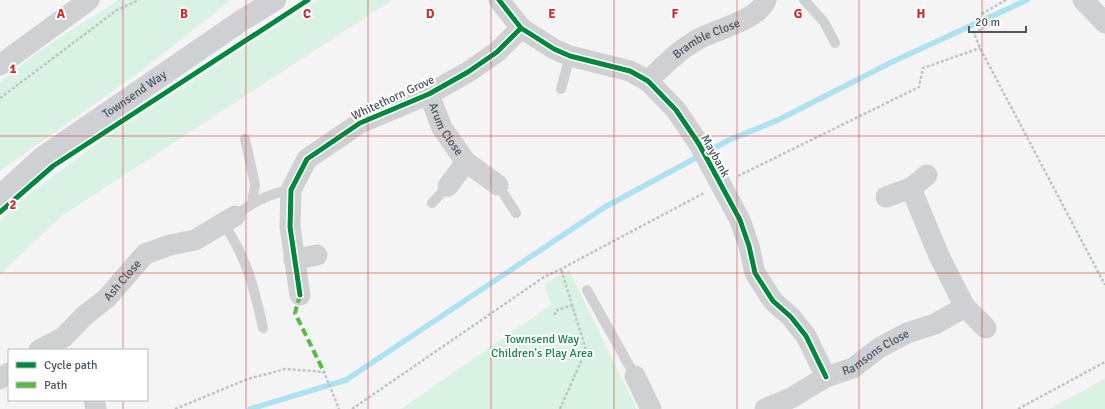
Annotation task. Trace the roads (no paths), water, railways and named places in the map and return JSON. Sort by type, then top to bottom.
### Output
[{"type":"main road","name":"Townsend Way","points":[[0,196],[43,157],[241,21],[275,0]]},
{"type":"street","points":[[0,65],[89,0]]},
{"type":"street","name":"Maybank","points":[[500,0],[521,28],[554,49],[570,56],[630,71],[648,81],[676,110],[702,152],[740,220],[749,246],[755,273],[773,301],[806,336],[826,377]]},
{"type":"street","name":"Bramble Close","points":[[648,81],[671,58],[696,40],[732,27],[764,6],[766,0]]},
{"type":"street","points":[[1083,0],[1105,24]]},
{"type":"street","name":"Whitethorn Grove","points":[[300,295],[290,227],[291,190],[307,159],[360,123],[430,94],[468,72],[497,52],[521,28]]},
{"type":"street","name":"Arum Close","points":[[430,94],[442,128],[466,162],[498,185]]},
{"type":"street","name":"Arum Close","points":[[448,186],[466,162]]},
{"type":"street","points":[[886,197],[911,188],[927,175]]},
{"type":"street","points":[[911,188],[939,256],[965,307],[986,328]]},
{"type":"street","name":"Ash Close","points":[[43,349],[68,343],[84,316],[107,298],[145,254],[170,245],[195,240],[229,219]]},
{"type":"street","points":[[294,260],[316,255]]},
{"type":"street","name":"Ramsons Close","points":[[765,409],[791,398],[826,377],[853,368],[879,348],[908,333],[935,324],[965,307]]},
{"type":"street","points":[[0,380],[8,374]]},
{"type":"street","points":[[635,376],[651,409]]},
{"type":"lane","points":[[804,0],[824,22],[835,43]]},
{"type":"lane","points":[[561,89],[570,56]]},
{"type":"lane","points":[[245,139],[255,185],[252,203]]},
{"type":"lane","points":[[498,185],[516,213]]},
{"type":"lane","points":[[432,203],[448,186]]},
{"type":"lane","points":[[263,328],[249,272],[237,245],[229,219],[252,203],[279,192],[291,190]]},
{"type":"lane","points":[[587,290],[635,376]]},
{"type":"waterway","points":[[250,409],[346,380],[605,207],[729,140],[778,120],[892,62],[1027,0]]},
{"type":"park label","name":"Townsend Way Children's Play Area","points":[[542,346]]}]
